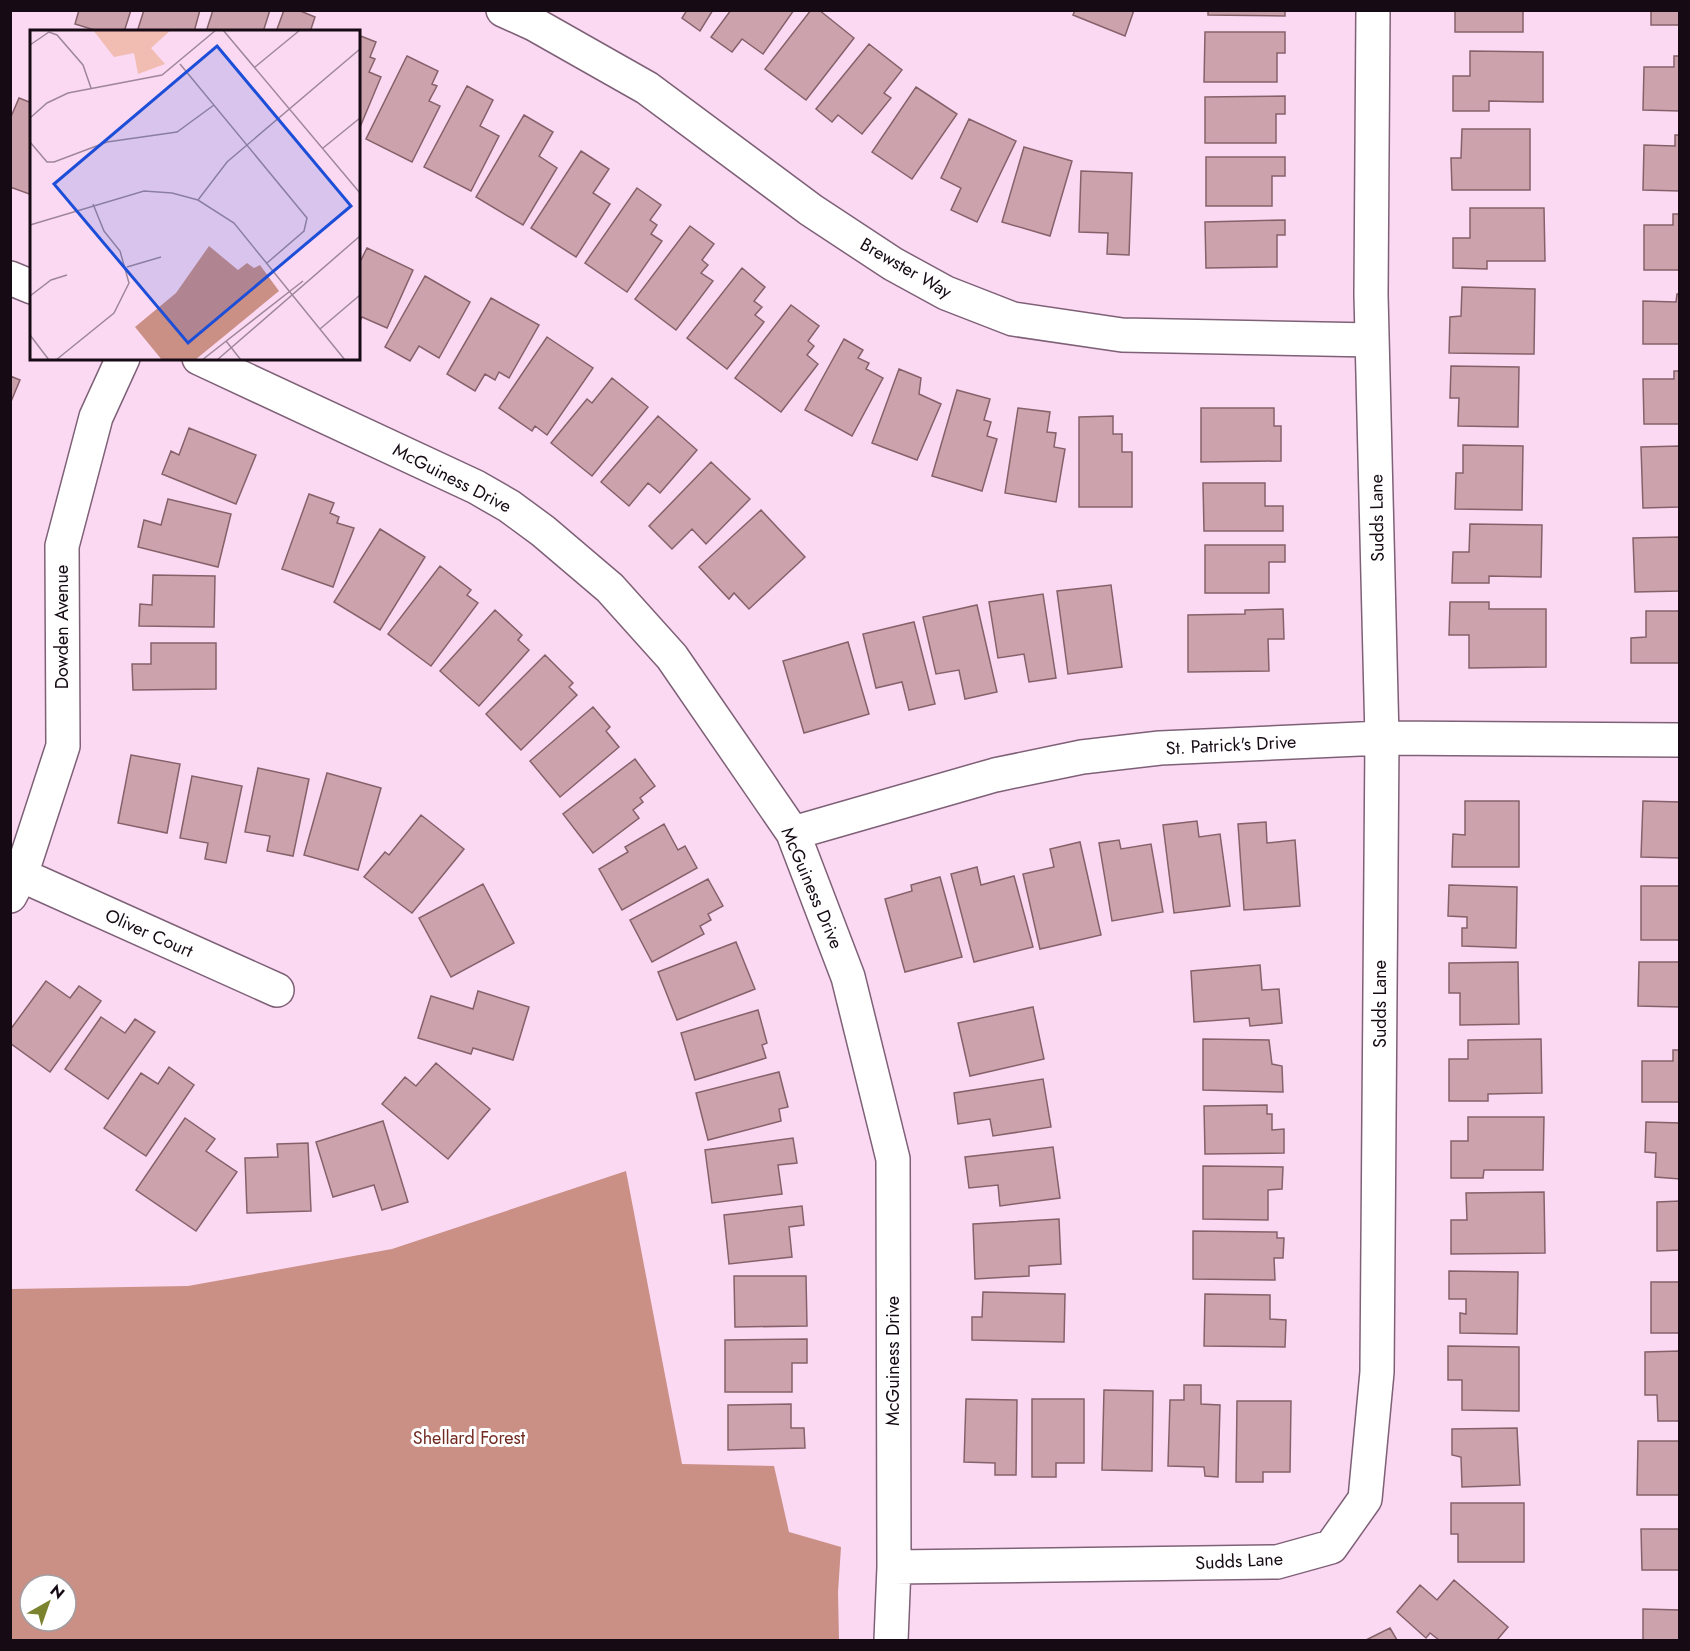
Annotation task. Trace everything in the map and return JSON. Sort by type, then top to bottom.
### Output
[{"type":"street","name":"Brewster Way","points":[[503,10],[534,24],[647,88],[811,210],[893,264],[946,293],[1013,319],[1122,335],[1372,340]]},
{"type":"street","name":"Sudds Lane","points":[[894,1568],[1277,1562],[1331,1547],[1365,1499],[1377,1372],[1382,738],[1370,210],[1373,10]]},
{"type":"street","points":[[10,278],[30,286]]},
{"type":"street","name":"Dowden Avenue","points":[[16,886],[63,746],[62,546],[96,417],[122,360]]},
{"type":"street","name":"McGuiness Drive","points":[[203,360],[476,487],[509,506],[543,531],[610,588],[672,657],[793,833],[848,977],[893,1159],[894,1568],[891,1641]]},
{"type":"street","name":"St. Patrick's Drive","points":[[793,833],[995,775],[1082,757],[1161,748],[1382,738],[1680,740]]},
{"type":"street","name":"Oliver Court","points":[[16,886],[277,990]]},
{"type":"green space","name":"Shellard Forest","points":[[626,1171],[682,1464],[774,1466],[789,1532],[841,1547],[838,1592],[839,1640],[11,1640],[11,1289],[188,1286],[392,1249]]},
{"type":"building","points":[[79,10],[131,10],[125,30],[94,30],[75,24]]},
{"type":"building","points":[[144,10],[200,10],[195,30],[138,30]]},
{"type":"building","points":[[213,10],[270,10],[264,30],[207,30]]},
{"type":"building","points":[[284,10],[298,10],[315,17],[311,30],[277,30]]},
{"type":"building","points":[[687,10],[713,10],[700,31],[682,18]]},
{"type":"building","points":[[731,10],[794,10],[763,54],[742,39],[732,52],[711,37]]},
{"type":"building","points":[[811,10],[819,10],[854,38],[806,100],[765,69]]},
{"type":"building","points":[[1075,10],[1134,10],[1125,36],[1073,15]]},
{"type":"building","points":[[1208,10],[1285,10],[1285,16],[1208,15]]},
{"type":"building","points":[[1455,10],[1523,10],[1523,32],[1455,32]]},
{"type":"building","points":[[1651,10],[1680,10],[1680,25],[1651,25]]},
{"type":"building","points":[[1205,32],[1285,32],[1285,53],[1277,53],[1277,82],[1204,82]]},
{"type":"building","points":[[360,36],[376,42],[370,57],[375,59],[369,72],[381,77],[360,127]]},
{"type":"building","points":[[869,44],[902,70],[884,93],[891,98],[862,134],[838,115],[832,122],[816,109]]},
{"type":"building","points":[[1470,51],[1543,52],[1543,102],[1489,101],[1489,111],[1453,111],[1453,76],[1470,76]]},
{"type":"building","points":[[407,56],[438,71],[432,84],[437,86],[429,101],[440,106],[412,162],[366,139]]},
{"type":"building","points":[[1674,56],[1680,56],[1680,111],[1643,110],[1644,67],[1674,67]]},
{"type":"building","points":[[467,86],[493,100],[480,126],[499,136],[471,191],[424,167]]},
{"type":"building","points":[[916,87],[957,114],[912,179],[872,152]]},
{"type":"building","points":[[1285,96],[1285,114],[1276,114],[1276,143],[1205,143],[1205,97]]},
{"type":"building","points":[[19,98],[30,102],[30,194],[10,187],[10,119]]},
{"type":"building","points":[[524,115],[553,132],[539,156],[557,168],[523,225],[476,197]]},
{"type":"building","points":[[969,119],[1016,141],[977,222],[951,210],[961,188],[941,178]]},
{"type":"building","points":[[1462,129],[1530,129],[1530,190],[1452,190],[1451,158],[1461,158]]},
{"type":"building","points":[[1675,135],[1680,135],[1680,191],[1643,190],[1644,145],[1675,146]]},
{"type":"building","points":[[1024,147],[1072,161],[1050,236],[1002,222]]},
{"type":"building","points":[[581,151],[609,169],[593,193],[610,204],[576,257],[531,228]]},
{"type":"building","points":[[1206,157],[1285,157],[1285,176],[1272,176],[1272,206],[1206,206]]},
{"type":"building","points":[[1081,171],[1132,173],[1129,255],[1107,254],[1108,233],[1079,232]]},
{"type":"building","points":[[637,188],[661,205],[650,220],[657,225],[651,234],[662,241],[627,292],[585,263]]},
{"type":"building","points":[[1470,208],[1544,208],[1545,261],[1487,261],[1487,269],[1453,268],[1453,238],[1470,238]]},
{"type":"building","points":[[1673,214],[1680,214],[1680,270],[1644,270],[1644,225],[1673,225]]},
{"type":"building","points":[[1285,220],[1285,235],[1277,235],[1277,267],[1206,268],[1205,222]]},
{"type":"building","points":[[690,226],[714,244],[702,260],[708,265],[701,273],[713,281],[676,330],[635,299]]},
{"type":"building","points":[[367,248],[413,270],[387,328],[362,317],[360,320],[360,262]]},
{"type":"building","points":[[742,268],[765,287],[754,301],[762,307],[755,315],[764,322],[727,369],[687,338]]},
{"type":"building","points":[[425,276],[470,302],[439,358],[419,346],[410,361],[385,347]]},
{"type":"building","points":[[1462,287],[1535,289],[1534,354],[1449,353],[1450,317],[1461,316]]},
{"type":"building","points":[[1677,294],[1680,294],[1680,344],[1643,344],[1643,301],[1676,302]]},
{"type":"building","points":[[491,298],[539,325],[509,378],[499,372],[495,380],[485,374],[475,391],[447,374]]},
{"type":"building","points":[[791,305],[819,326],[808,341],[814,346],[807,355],[818,364],[781,412],[735,378]]},
{"type":"building","points":[[547,337],[593,368],[547,435],[535,426],[532,431],[499,408]]},
{"type":"building","points":[[844,339],[863,350],[858,358],[869,363],[866,369],[883,378],[852,436],[805,410]]},
{"type":"building","points":[[1451,366],[1519,367],[1518,427],[1458,426],[1459,398],[1450,398]]},
{"type":"building","points":[[899,369],[921,378],[919,394],[941,404],[917,460],[872,443]]},
{"type":"building","points":[[1674,371],[1680,371],[1680,424],[1644,424],[1643,379],[1674,379]]},
{"type":"building","points":[[10,376],[20,380],[10,404]]},
{"type":"building","points":[[612,378],[648,407],[592,476],[551,443],[587,399],[592,403]]},
{"type":"building","points":[[957,390],[990,399],[984,420],[991,422],[987,436],[997,439],[982,491],[932,476]]},
{"type":"building","points":[[1018,408],[1050,412],[1047,432],[1056,433],[1054,447],[1065,449],[1056,502],[1005,493]]},
{"type":"building","points":[[1201,408],[1274,408],[1274,426],[1281,426],[1281,461],[1201,462]]},
{"type":"building","points":[[658,416],[697,450],[660,493],[648,483],[629,506],[601,482]]},
{"type":"building","points":[[1113,416],[1113,434],[1122,434],[1122,452],[1132,452],[1132,507],[1079,507],[1079,417]]},
{"type":"building","points":[[189,428],[256,455],[236,504],[162,474],[171,451],[179,455]]},
{"type":"building","points":[[1463,445],[1523,446],[1522,510],[1455,509],[1456,473],[1463,473]]},
{"type":"building","points":[[1680,446],[1680,507],[1643,508],[1641,447]]},
{"type":"building","points":[[711,462],[750,499],[706,544],[692,529],[672,549],[649,526]]},
{"type":"building","points":[[1203,483],[1265,483],[1265,506],[1283,506],[1283,531],[1204,531]]},
{"type":"building","points":[[309,494],[334,503],[330,513],[339,517],[337,523],[354,528],[333,587],[282,569]]},
{"type":"building","points":[[168,499],[231,514],[218,567],[138,547],[144,520],[161,525]]},
{"type":"building","points":[[761,510],[805,557],[749,609],[734,593],[729,599],[699,567]]},
{"type":"building","points":[[1470,524],[1542,525],[1541,577],[1489,576],[1489,583],[1452,583],[1453,552],[1469,552]]},
{"type":"building","points":[[380,529],[425,557],[380,630],[334,602]]},
{"type":"building","points":[[1680,537],[1680,591],[1635,592],[1633,538]]},
{"type":"building","points":[[1205,545],[1285,545],[1285,562],[1269,562],[1269,593],[1205,593]]},
{"type":"building","points":[[440,566],[471,590],[467,595],[478,603],[431,666],[388,634]]},
{"type":"building","points":[[153,575],[215,576],[214,627],[139,626],[140,604],[152,605]]},
{"type":"building","points":[[1111,585],[1122,667],[1068,674],[1057,591]]},
{"type":"building","points":[[1043,594],[1056,678],[1029,682],[1024,654],[998,658],[989,602]]},
{"type":"building","points":[[1450,602],[1489,602],[1489,609],[1546,609],[1546,667],[1469,668],[1469,635],[1449,635]]},
{"type":"building","points":[[977,605],[997,692],[965,699],[959,670],[936,674],[923,617]]},
{"type":"building","points":[[1283,609],[1284,639],[1268,639],[1269,671],[1188,672],[1188,615],[1245,614],[1245,610]]},
{"type":"building","points":[[495,610],[522,635],[518,640],[529,650],[479,706],[440,671]]},
{"type":"building","points":[[1646,611],[1680,611],[1680,663],[1631,663],[1631,638],[1646,637]]},
{"type":"building","points":[[914,622],[935,704],[909,710],[902,682],[876,688],[863,634]]},
{"type":"building","points":[[848,642],[869,714],[804,733],[783,661]]},
{"type":"building","points":[[151,643],[216,643],[216,689],[133,690],[132,664],[151,664]]},
{"type":"building","points":[[545,655],[573,683],[569,687],[577,695],[521,750],[486,714]]},
{"type":"building","points":[[593,707],[610,727],[606,731],[619,747],[560,797],[530,761]]},
{"type":"building","points":[[131,755],[180,764],[167,833],[118,823]]},
{"type":"building","points":[[635,759],[655,786],[640,798],[643,802],[633,810],[639,818],[593,853],[563,814]]},
{"type":"building","points":[[258,768],[309,779],[293,856],[267,851],[270,836],[245,832]]},
{"type":"building","points":[[327,773],[381,788],[358,870],[304,855]]},
{"type":"building","points":[[192,776],[242,786],[226,863],[205,859],[208,843],[180,838]]},
{"type":"building","points":[[1465,801],[1519,801],[1519,867],[1452,867],[1453,834],[1465,835]]},
{"type":"building","points":[[1643,801],[1680,802],[1680,858],[1641,857]]},
{"type":"building","points":[[421,815],[464,849],[412,913],[364,877],[385,852],[389,855]]},
{"type":"building","points":[[1197,821],[1199,837],[1220,834],[1230,906],[1174,913],[1163,825]]},
{"type":"building","points":[[1266,822],[1267,843],[1295,840],[1300,906],[1244,910],[1238,824]]},
{"type":"building","points":[[664,824],[678,850],[685,846],[697,868],[622,910],[599,869],[628,852],[625,847]]},
{"type":"building","points":[[1119,840],[1121,849],[1151,844],[1163,912],[1112,921],[1099,843]]},
{"type":"building","points":[[1080,842],[1101,935],[1040,949],[1023,874],[1054,867],[1050,849]]},
{"type":"building","points":[[977,867],[981,885],[1014,876],[1033,947],[974,962],[951,874]]},
{"type":"building","points":[[940,877],[962,957],[905,972],[885,899],[912,891],[911,885]]},
{"type":"building","points":[[708,879],[723,906],[708,914],[711,920],[700,926],[704,934],[652,962],[630,920]]},
{"type":"building","points":[[483,884],[514,943],[451,977],[419,918]]},
{"type":"building","points":[[1449,885],[1517,887],[1516,948],[1462,946],[1462,928],[1467,928],[1467,917],[1448,916]]},
{"type":"building","points":[[1641,886],[1680,886],[1680,940],[1641,940]]},
{"type":"building","points":[[736,942],[755,989],[677,1020],[658,972]]},
{"type":"building","points":[[1518,962],[1519,1024],[1460,1025],[1460,993],[1449,993],[1449,963]]},
{"type":"building","points":[[1639,962],[1680,962],[1680,1014],[1679,1007],[1638,1006]]},
{"type":"building","points":[[1260,965],[1262,990],[1279,989],[1282,1023],[1250,1026],[1249,1018],[1194,1022],[1191,971]]},
{"type":"building","points":[[46,981],[70,998],[79,986],[101,1001],[50,1072],[10,1043],[10,1030]]},
{"type":"building","points":[[478,991],[529,1007],[513,1060],[473,1048],[471,1054],[418,1038],[431,996],[473,1009]]},
{"type":"building","points":[[1033,1007],[1044,1059],[970,1076],[958,1023]]},
{"type":"building","points":[[758,1010],[767,1043],[762,1045],[766,1058],[695,1080],[681,1033]]},
{"type":"building","points":[[101,1017],[125,1033],[135,1019],[155,1032],[108,1099],[65,1069]]},
{"type":"building","points":[[1203,1039],[1269,1040],[1272,1064],[1282,1066],[1283,1092],[1203,1090]]},
{"type":"building","points":[[1541,1039],[1542,1093],[1488,1094],[1488,1101],[1449,1101],[1449,1059],[1468,1059],[1468,1040]]},
{"type":"building","points":[[1673,1050],[1680,1050],[1680,1102],[1642,1102],[1642,1061],[1673,1061]]},
{"type":"building","points":[[436,1063],[490,1109],[448,1159],[382,1104],[405,1077],[416,1086]]},
{"type":"building","points":[[169,1067],[194,1085],[146,1156],[104,1128],[141,1073],[158,1084]]},
{"type":"building","points":[[779,1072],[788,1107],[779,1109],[781,1121],[708,1140],[696,1093]]},
{"type":"building","points":[[1043,1079],[1051,1127],[993,1136],[990,1119],[958,1124],[954,1093]]},
{"type":"building","points":[[1267,1105],[1267,1114],[1272,1114],[1272,1130],[1284,1129],[1284,1153],[1205,1154],[1204,1106]]},
{"type":"building","points":[[1468,1117],[1544,1117],[1543,1170],[1484,1170],[1483,1178],[1451,1178],[1451,1141],[1468,1141]]},
{"type":"building","points":[[185,1118],[215,1139],[206,1151],[237,1172],[196,1231],[136,1190]]},
{"type":"building","points":[[383,1121],[408,1202],[382,1210],[374,1185],[333,1197],[316,1142]]},
{"type":"building","points":[[1646,1122],[1680,1123],[1680,1179],[1655,1177],[1656,1153],[1645,1152]]},
{"type":"building","points":[[793,1138],[797,1163],[778,1165],[782,1194],[712,1203],[705,1150]]},
{"type":"building","points":[[308,1143],[311,1211],[247,1213],[245,1158],[278,1157],[277,1144]]},
{"type":"building","points":[[1053,1147],[1060,1198],[1000,1206],[998,1185],[969,1188],[965,1157]]},
{"type":"building","points":[[1203,1166],[1283,1167],[1282,1189],[1268,1190],[1268,1220],[1203,1219]]},
{"type":"building","points":[[1544,1192],[1545,1253],[1451,1254],[1451,1220],[1467,1220],[1466,1193]]},
{"type":"building","points":[[1680,1201],[1680,1250],[1657,1251],[1657,1202]]},
{"type":"building","points":[[802,1206],[804,1225],[789,1227],[792,1257],[729,1264],[724,1215]]},
{"type":"building","points":[[1059,1219],[1061,1264],[1029,1266],[1029,1276],[975,1279],[973,1224]]},
{"type":"building","points":[[1193,1231],[1277,1232],[1277,1238],[1284,1238],[1283,1258],[1274,1258],[1275,1280],[1193,1279]]},
{"type":"building","points":[[1449,1271],[1518,1272],[1517,1334],[1460,1333],[1460,1313],[1466,1314],[1466,1299],[1449,1299]]},
{"type":"building","points":[[734,1276],[806,1276],[807,1326],[735,1327]]},
{"type":"building","points":[[1651,1282],[1680,1282],[1680,1333],[1651,1333]]},
{"type":"building","points":[[983,1292],[1065,1294],[1064,1342],[972,1340],[972,1317],[982,1317]]},
{"type":"building","points":[[1205,1294],[1270,1295],[1270,1319],[1286,1320],[1285,1347],[1204,1346]]},
{"type":"building","points":[[807,1339],[807,1363],[792,1363],[792,1392],[725,1392],[725,1340]]},
{"type":"building","points":[[1448,1346],[1519,1347],[1519,1411],[1462,1410],[1462,1380],[1448,1380]]},
{"type":"building","points":[[1680,1351],[1680,1421],[1658,1421],[1657,1395],[1645,1395],[1645,1352]]},
{"type":"building","points":[[1184,1385],[1201,1385],[1201,1404],[1220,1405],[1218,1477],[1205,1476],[1204,1467],[1168,1466],[1170,1400],[1184,1400]]},
{"type":"building","points":[[1104,1390],[1153,1391],[1152,1471],[1102,1470]]},
{"type":"building","points":[[966,1399],[1017,1400],[1016,1475],[995,1475],[995,1463],[964,1462]]},
{"type":"building","points":[[1032,1399],[1084,1399],[1084,1463],[1056,1463],[1056,1477],[1032,1477]]},
{"type":"building","points":[[1237,1401],[1291,1401],[1290,1472],[1263,1472],[1263,1482],[1236,1482]]},
{"type":"building","points":[[791,1404],[791,1428],[804,1428],[805,1448],[728,1450],[728,1405]]},
{"type":"building","points":[[1517,1428],[1520,1485],[1462,1487],[1461,1457],[1452,1455],[1452,1429]]},
{"type":"building","points":[[1638,1441],[1680,1441],[1680,1495],[1637,1495]]},
{"type":"building","points":[[1451,1503],[1524,1503],[1524,1562],[1458,1562],[1458,1534],[1451,1534]]},
{"type":"building","points":[[1641,1529],[1680,1529],[1680,1570],[1642,1570]]},
{"type":"building","points":[[1454,1580],[1508,1627],[1497,1640],[1439,1640],[1430,1633],[1426,1638],[1397,1612],[1420,1585],[1437,1600]]},
{"type":"building","points":[[1643,1609],[1680,1610],[1680,1640],[1643,1640]]},
{"type":"building","points":[[1390,1628],[1397,1640],[1366,1640]]}]
